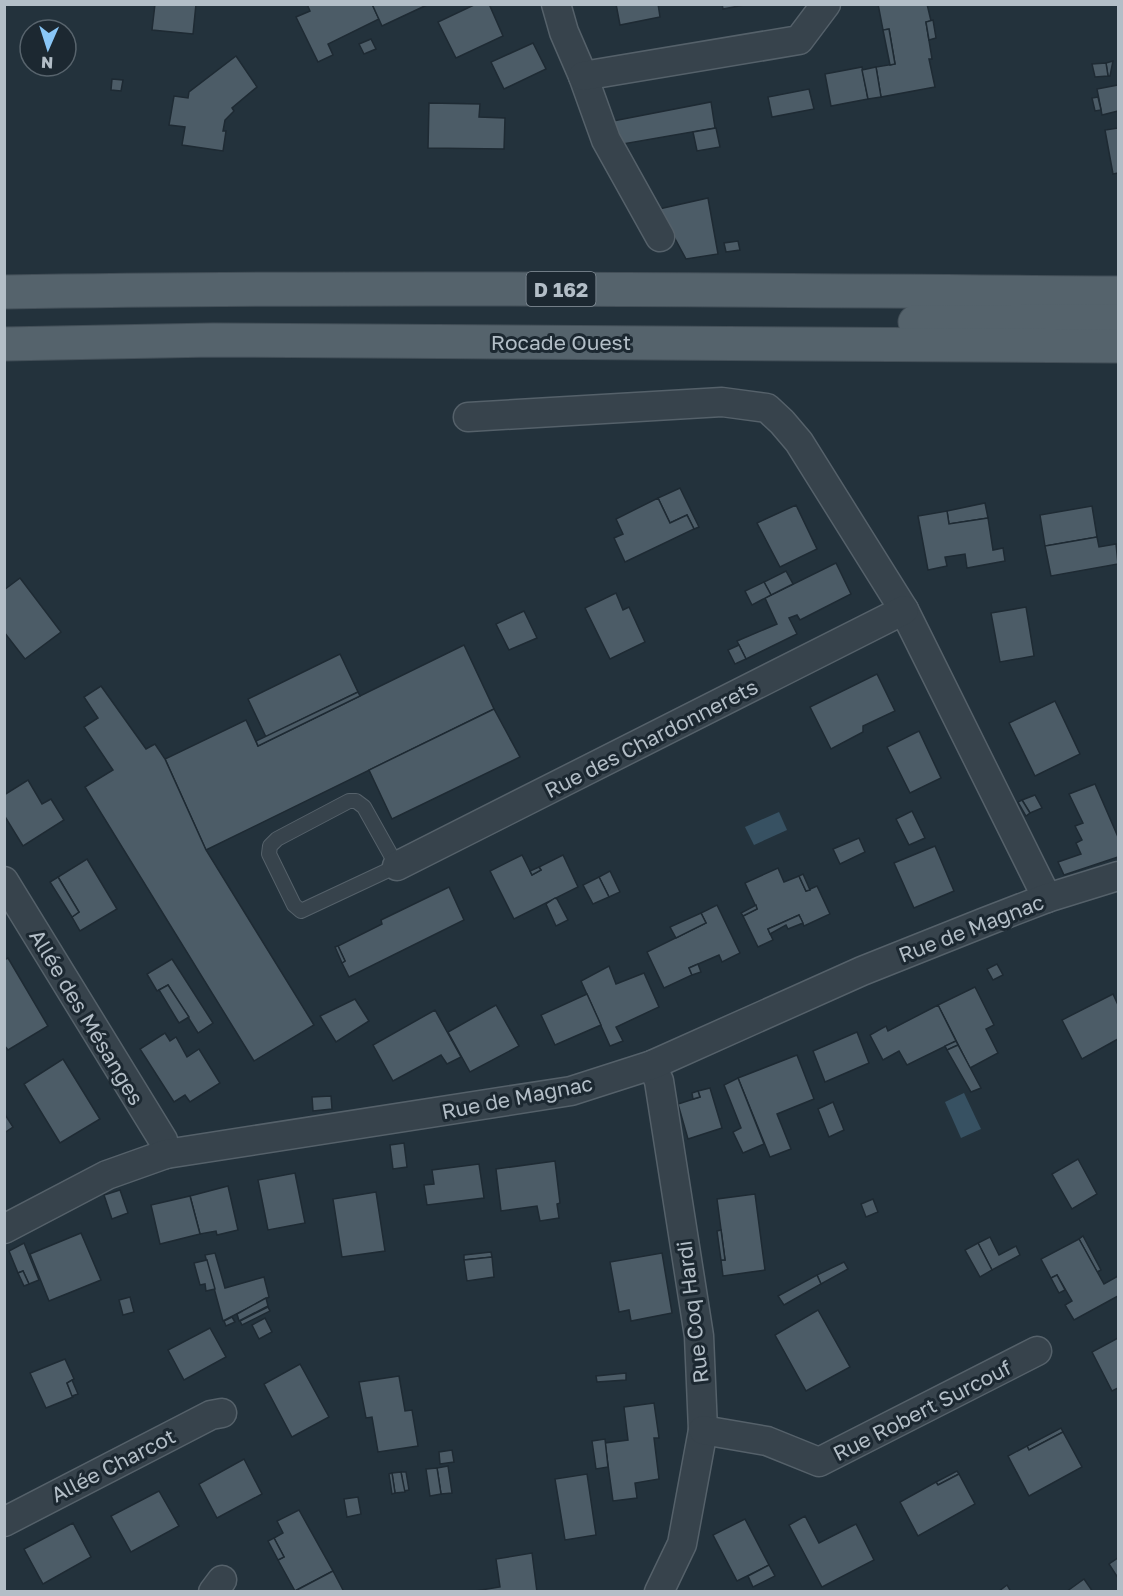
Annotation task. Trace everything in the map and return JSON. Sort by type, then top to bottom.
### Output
[{"type":"main road","name":"D 162","points":[[4,292],[188,289],[520,289],[1119,293]]},
{"type":"main road","points":[[858,344],[913,322],[1119,321]]},
{"type":"main road","name":"Rocade Ouest","points":[[4,344],[213,340],[1119,346]]},
{"type":"street","points":[[556,4],[564,32],[606,140],[660,237]]},
{"type":"street","points":[[583,76],[799,40],[826,4]]},
{"type":"street","points":[[468,417],[722,402],[767,408],[799,442],[904,610],[1047,898]]},
{"type":"street","name":"Rue des Chardonnerets","points":[[397,866],[904,610]]},
{"type":"street","name":"Rue de Magnac","points":[[4,1229],[108,1175],[166,1154],[571,1091],[652,1065],[862,971],[1047,898],[1119,876]]},
{"type":"street","name":"Allée des Mésanges","points":[[4,881],[163,1140],[166,1154]]},
{"type":"street","name":"Rue Coq Hardi","points":[[652,1065],[659,1081],[699,1336],[703,1430],[682,1544],[659,1592]]},
{"type":"street","name":"Rue Robert Surcouf","points":[[703,1430],[767,1441],[819,1462],[1037,1351]]},
{"type":"street","name":"Allée Charcot","points":[[4,1522],[212,1414],[222,1413]]},
{"type":"lane","points":[[349,801],[356,801],[364,807],[397,866],[301,911],[294,905],[269,855],[270,846],[277,839],[349,801]]},
{"type":"water","points":[[779,812],[787,830],[754,845],[745,827]]},
{"type":"water","points":[[964,1093],[981,1129],[961,1138],[945,1102]]},
{"type":"building","points":[[155,4],[196,4],[193,34],[152,30]]},
{"type":"building","points":[[307,4],[372,4],[379,19],[328,44],[333,55],[318,62],[296,17],[310,11]]},
{"type":"building","points":[[372,4],[429,4],[382,26]]},
{"type":"building","points":[[476,4],[489,4],[503,36],[456,58],[438,22]]},
{"type":"building","points":[[616,4],[658,4],[660,17],[620,25]]},
{"type":"building","points":[[722,4],[749,4],[723,9]]},
{"type":"building","points":[[878,4],[927,4],[931,21],[926,22],[932,59],[929,59],[935,87],[881,97],[876,67],[895,64],[889,29],[883,30]]},
{"type":"building","points":[[933,20],[936,38],[929,40],[926,22]]},
{"type":"building","points":[[889,29],[895,64],[890,65],[883,30]]},
{"type":"building","points":[[371,39],[376,49],[364,54],[359,44]]},
{"type":"building","points":[[533,43],[546,69],[504,89],[491,62]]},
{"type":"building","points":[[236,56],[257,87],[232,108],[234,111],[225,120],[223,151],[182,145],[185,127],[169,125],[174,96],[188,98],[189,92]]},
{"type":"building","points":[[1113,61],[1110,76],[1108,76],[1106,63]]},
{"type":"building","points":[[1106,63],[1108,76],[1095,77],[1092,64]]},
{"type":"building","points":[[862,67],[868,99],[831,106],[825,74]]},
{"type":"building","points":[[876,67],[881,97],[868,99],[862,70]]},
{"type":"building","points":[[112,79],[123,80],[121,91],[111,90]]},
{"type":"building","points":[[1118,85],[1118,111],[1102,115],[1097,89]]},
{"type":"building","points":[[809,89],[814,109],[772,117],[768,97]]},
{"type":"building","points":[[1098,97],[1101,110],[1095,111],[1092,98]]},
{"type":"building","points":[[711,102],[715,128],[623,144],[613,121]]},
{"type":"building","points":[[429,103],[480,104],[479,117],[505,118],[504,149],[428,148]]},
{"type":"building","points":[[716,128],[720,147],[697,151],[693,132]]},
{"type":"building","points":[[1118,128],[1118,173],[1113,174],[1105,130]]},
{"type":"building","points":[[708,198],[718,254],[686,259],[659,209]]},
{"type":"building","points":[[738,241],[740,250],[726,252],[724,243]]},
{"type":"building","points":[[680,488],[699,527],[694,529],[687,515],[670,523],[658,498]]},
{"type":"building","points":[[658,498],[670,523],[687,515],[694,529],[625,562],[614,538],[623,534],[616,519]]},
{"type":"building","points":[[985,503],[988,518],[949,524],[947,511]]},
{"type":"building","points":[[796,505],[817,549],[780,567],[757,523]]},
{"type":"building","points":[[1092,506],[1097,537],[1045,546],[1040,515]]},
{"type":"building","points":[[947,511],[949,524],[988,518],[993,550],[1003,548],[1005,561],[967,568],[965,554],[945,557],[947,566],[928,570],[918,516]]},
{"type":"building","points":[[1097,537],[1099,547],[1116,544],[1118,564],[1051,576],[1045,546]]},
{"type":"building","points":[[836,563],[851,594],[800,620],[797,615],[789,618],[797,634],[746,659],[737,641],[777,624],[765,598]]},
{"type":"building","points":[[786,571],[793,584],[771,595],[764,582]]},
{"type":"building","points":[[20,578],[61,632],[25,659],[4,632],[4,590]]},
{"type":"building","points":[[764,582],[771,595],[752,605],[745,591]]},
{"type":"building","points":[[616,593],[623,610],[629,607],[645,642],[610,659],[585,608]]},
{"type":"building","points":[[1026,607],[1034,656],[1000,662],[991,613]]},
{"type":"building","points":[[524,611],[537,638],[509,650],[496,624]]},
{"type":"building","points":[[464,645],[494,709],[206,850],[165,759],[246,720],[258,746]]},
{"type":"building","points":[[739,645],[746,659],[735,664],[728,650]]},
{"type":"building","points":[[340,654],[358,692],[266,737],[248,699]]},
{"type":"building","points":[[877,674],[895,711],[863,726],[863,732],[831,749],[810,707]]},
{"type":"building","points":[[101,686],[146,749],[155,744],[165,759],[206,850],[314,1025],[254,1061],[85,787],[113,770],[84,727],[98,718],[84,697]]},
{"type":"building","points":[[358,692],[360,696],[258,746],[256,741]]},
{"type":"building","points":[[1055,701],[1080,754],[1035,776],[1009,723]]},
{"type":"building","points":[[494,709],[520,757],[392,819],[369,770]]},
{"type":"building","points":[[919,731],[941,778],[910,793],[887,747]]},
{"type":"building","points":[[28,780],[42,804],[51,799],[64,820],[23,846],[4,815],[4,795]]},
{"type":"building","points":[[1095,784],[1118,837],[1118,857],[1064,875],[1058,862],[1081,854],[1076,843],[1082,840],[1075,826],[1083,823],[1069,794]]},
{"type":"building","points":[[1035,795],[1042,808],[1030,813],[1022,800]]},
{"type":"building","points":[[1022,800],[1030,813],[1026,816],[1018,802]]},
{"type":"building","points":[[912,811],[925,838],[909,845],[896,819]]},
{"type":"building","points":[[859,838],[865,852],[840,864],[833,849]]},
{"type":"building","points":[[935,846],[954,891],[914,908],[894,863]]},
{"type":"building","points":[[522,855],[532,875],[541,870],[539,867],[563,855],[578,887],[514,919],[490,871]]},
{"type":"building","points":[[87,859],[117,909],[80,931],[72,917],[79,912],[58,877]]},
{"type":"building","points":[[539,867],[541,870],[532,875],[530,871]]},
{"type":"building","points":[[778,868],[784,882],[799,876],[806,891],[817,886],[830,914],[804,926],[799,915],[768,929],[773,940],[758,947],[743,916],[757,909],[745,883]]},
{"type":"building","points":[[610,871],[620,892],[609,897],[599,877]]},
{"type":"building","points":[[803,874],[810,890],[806,891],[799,876]]},
{"type":"building","points":[[58,877],[79,912],[72,917],[50,882]]},
{"type":"building","points":[[599,877],[609,897],[593,904],[583,885]]},
{"type":"building","points":[[449,887],[464,920],[349,977],[342,963],[345,961],[338,946],[382,924],[381,920]]},
{"type":"building","points":[[555,898],[568,920],[556,926],[546,904]]},
{"type":"building","points":[[717,905],[740,953],[722,962],[719,955],[689,968],[692,975],[664,988],[647,952],[706,923],[701,913]]},
{"type":"building","points":[[756,905],[757,909],[743,916],[741,913]]},
{"type":"building","points":[[701,913],[706,923],[676,938],[670,927]]},
{"type":"building","points":[[799,915],[803,923],[788,929],[786,925],[770,934],[768,929]]},
{"type":"building","points":[[338,946],[345,961],[342,963],[335,947]]},
{"type":"building","points":[[8,958],[48,1026],[8,1050],[4,1045],[4,960]]},
{"type":"building","points":[[172,959],[213,1023],[198,1033],[168,985],[157,991],[147,974]]},
{"type":"building","points":[[698,964],[701,972],[692,975],[689,968]]},
{"type":"building","points":[[997,964],[1003,975],[993,980],[987,969]]},
{"type":"building","points":[[609,966],[616,984],[644,973],[659,1007],[616,1027],[623,1041],[610,1046],[581,981]]},
{"type":"building","points":[[168,985],[189,1017],[179,1023],[159,990]]},
{"type":"building","points":[[975,987],[994,1025],[986,1029],[998,1053],[970,1068],[938,1005]]},
{"type":"building","points":[[587,994],[601,1025],[555,1045],[541,1015]]},
{"type":"building","points":[[1113,994],[1118,1005],[1118,1039],[1082,1059],[1062,1020]]},
{"type":"building","points":[[355,999],[369,1021],[336,1042],[320,1016]]},
{"type":"building","points":[[496,1005],[519,1046],[470,1072],[448,1032]]},
{"type":"building","points":[[938,1005],[956,1041],[907,1065],[899,1051],[883,1060],[870,1035],[886,1026],[888,1031]]},
{"type":"building","points":[[435,1010],[461,1057],[447,1064],[441,1055],[393,1081],[373,1045]]},
{"type":"building","points":[[857,1032],[869,1063],[825,1082],[813,1051]]},
{"type":"building","points":[[165,1033],[170,1041],[176,1037],[187,1057],[199,1049],[220,1083],[190,1102],[185,1095],[174,1102],[140,1049]]},
{"type":"building","points":[[956,1041],[958,1045],[947,1050],[945,1046]]},
{"type":"building","points":[[958,1045],[981,1088],[971,1092],[947,1050]]},
{"type":"building","points":[[797,1055],[814,1099],[777,1114],[791,1149],[770,1157],[738,1078]]},
{"type":"building","points":[[63,1059],[100,1119],[60,1143],[24,1084]]},
{"type":"building","points":[[738,1078],[764,1144],[743,1153],[733,1132],[741,1128],[724,1085]]},
{"type":"building","points":[[710,1088],[722,1128],[688,1139],[678,1104],[700,1097],[698,1091]]},
{"type":"building","points":[[698,1091],[700,1097],[693,1099],[692,1093]]},
{"type":"building","points":[[331,1096],[332,1109],[313,1111],[312,1097]]},
{"type":"building","points":[[833,1102],[844,1130],[829,1137],[818,1109]]},
{"type":"building","points":[[4,1113],[13,1127],[4,1133]]},
{"type":"building","points":[[404,1143],[407,1167],[393,1169],[390,1145]]},
{"type":"building","points":[[1078,1159],[1097,1194],[1072,1209],[1052,1174]]},
{"type":"building","points":[[555,1161],[560,1203],[557,1204],[559,1218],[540,1221],[537,1206],[501,1211],[496,1169]]},
{"type":"building","points":[[479,1164],[484,1198],[427,1205],[424,1185],[434,1184],[432,1170]]},
{"type":"building","points":[[295,1173],[305,1223],[268,1230],[258,1180]]},
{"type":"building","points":[[228,1186],[238,1230],[217,1235],[216,1231],[200,1234],[190,1196]]},
{"type":"building","points":[[120,1190],[128,1213],[112,1219],[104,1195]]},
{"type":"building","points":[[376,1192],[385,1251],[342,1257],[333,1199]]},
{"type":"building","points":[[755,1194],[765,1270],[723,1276],[721,1260],[725,1260],[717,1199]]},
{"type":"building","points":[[190,1196],[200,1234],[160,1244],[151,1205]]},
{"type":"building","points":[[873,1199],[878,1212],[866,1217],[861,1204]]},
{"type":"building","points":[[721,1230],[725,1260],[721,1260],[717,1231]]},
{"type":"building","points":[[81,1233],[101,1280],[49,1301],[30,1254]]},
{"type":"building","points":[[1083,1236],[1101,1270],[1097,1272],[1079,1239]]},
{"type":"building","points":[[990,1237],[999,1255],[1016,1246],[1020,1255],[992,1270],[978,1243]]},
{"type":"building","points":[[1079,1239],[1104,1284],[1118,1276],[1118,1296],[1074,1320],[1065,1305],[1072,1301],[1057,1275],[1051,1278],[1041,1259]]},
{"type":"building","points":[[24,1243],[39,1280],[29,1284],[23,1271],[18,1273],[9,1251]]},
{"type":"building","points":[[978,1243],[992,1270],[980,1277],[965,1250]]},
{"type":"building","points":[[491,1252],[492,1257],[464,1260],[464,1255]]},
{"type":"building","points":[[215,1253],[225,1288],[264,1277],[269,1297],[223,1321],[205,1255]]},
{"type":"building","points":[[662,1253],[672,1313],[631,1321],[629,1310],[619,1312],[610,1262]]},
{"type":"building","points":[[492,1257],[494,1277],[467,1281],[464,1260]]},
{"type":"building","points":[[207,1260],[215,1289],[206,1291],[205,1284],[200,1285],[194,1263]]},
{"type":"building","points":[[844,1262],[848,1269],[821,1284],[817,1275]]},
{"type":"building","points":[[23,1271],[29,1284],[24,1286],[18,1273]]},
{"type":"building","points":[[817,1275],[821,1284],[784,1305],[778,1296]]},
{"type":"building","points":[[1057,1275],[1065,1290],[1059,1293],[1051,1278]]},
{"type":"building","points":[[130,1297],[134,1312],[123,1315],[119,1300]]},
{"type":"building","points":[[266,1298],[268,1306],[239,1321],[237,1314]]},
{"type":"building","points":[[268,1307],[270,1311],[242,1325],[240,1321]]},
{"type":"building","points":[[818,1310],[850,1367],[806,1391],[775,1335]]},
{"type":"building","points":[[232,1317],[235,1322],[226,1326],[224,1321]]},
{"type":"building","points":[[265,1318],[272,1332],[259,1339],[252,1325]]},
{"type":"building","points":[[210,1328],[226,1357],[184,1380],[168,1350]]},
{"type":"building","points":[[1118,1338],[1118,1388],[1112,1391],[1092,1352]]},
{"type":"building","points":[[65,1359],[74,1379],[67,1383],[73,1397],[46,1408],[30,1373]]},
{"type":"building","points":[[300,1364],[329,1417],[292,1437],[264,1384]]},
{"type":"building","points":[[626,1373],[626,1380],[597,1382],[596,1376]]},
{"type":"building","points":[[399,1376],[405,1411],[412,1410],[418,1446],[378,1452],[372,1417],[366,1418],[359,1382]]},
{"type":"building","points":[[72,1380],[78,1394],[72,1396],[67,1383]]},
{"type":"building","points":[[654,1403],[659,1438],[654,1438],[659,1479],[635,1483],[637,1498],[613,1501],[605,1443],[628,1440],[624,1407]]},
{"type":"building","points":[[1061,1428],[1063,1432],[1029,1450],[1027,1446]]},
{"type":"building","points":[[1063,1432],[1082,1467],[1029,1496],[1008,1456],[1027,1446],[1029,1450]]},
{"type":"building","points":[[605,1439],[608,1467],[596,1469],[592,1441]]},
{"type":"building","points":[[452,1450],[454,1462],[440,1464],[439,1452]]},
{"type":"building","points":[[244,1459],[262,1494],[217,1518],[199,1484]]},
{"type":"building","points":[[448,1466],[452,1493],[441,1494],[437,1468]]},
{"type":"building","points":[[437,1468],[441,1494],[430,1496],[426,1469]]},
{"type":"building","points":[[957,1471],[959,1474],[938,1485],[936,1482]]},
{"type":"building","points":[[401,1472],[406,1472],[409,1490],[404,1491]]},
{"type":"building","points":[[401,1472],[405,1492],[395,1493],[392,1473]]},
{"type":"building","points":[[392,1473],[395,1493],[392,1494],[389,1474]]},
{"type":"building","points":[[587,1474],[596,1535],[565,1540],[555,1479]]},
{"type":"building","points":[[959,1474],[975,1504],[918,1536],[900,1502],[936,1482],[938,1485]]},
{"type":"building","points":[[159,1491],[179,1526],[131,1552],[111,1516]]},
{"type":"building","points":[[358,1497],[361,1514],[347,1517],[344,1499]]},
{"type":"building","points":[[299,1510],[333,1571],[295,1591],[278,1560],[284,1557],[274,1538],[283,1533],[277,1521]]},
{"type":"building","points":[[805,1516],[819,1543],[856,1524],[874,1560],[822,1587],[789,1525]]},
{"type":"building","points":[[745,1519],[769,1565],[737,1581],[713,1535]]},
{"type":"building","points":[[73,1523],[91,1557],[43,1584],[24,1549]]},
{"type":"building","points":[[274,1538],[284,1557],[278,1560],[268,1541]]},
{"type":"building","points":[[532,1553],[537,1592],[469,1592],[500,1587],[496,1559]]},
{"type":"building","points":[[1118,1558],[1118,1578],[1109,1564]]},
{"type":"building","points":[[769,1565],[775,1576],[753,1587],[748,1576]]},
{"type":"building","points":[[333,1571],[344,1592],[295,1591]]},
{"type":"building","points":[[1084,1579],[1093,1592],[1066,1592]]},
{"type":"building","points":[[1007,1585],[1011,1592],[998,1592]]}]
